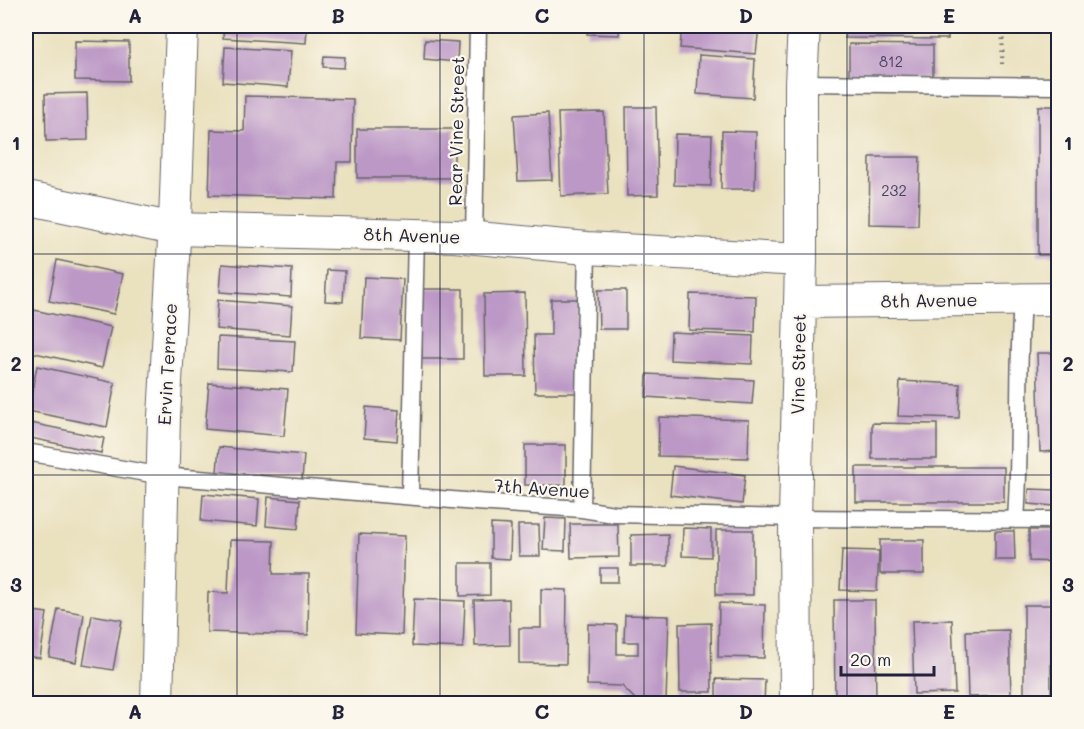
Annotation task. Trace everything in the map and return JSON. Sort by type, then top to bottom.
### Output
[{"type":"street","name":"Ervin Terrace","points":[[158,704],[164,417],[182,26]]},
{"type":"street","name":"Vine Street","points":[[796,704],[795,519],[801,260],[801,83],[804,26]]},
{"type":"street","name":"8th Avenue","points":[[26,198],[174,229],[416,235],[587,248],[801,260]]},
{"type":"street","name":"8th Avenue","points":[[800,302],[1059,299]]},
{"type":"lane","name":"Rear Vine Street","points":[[474,238],[478,26]]},
{"type":"lane","points":[[801,83],[1059,86]]},
{"type":"lane","points":[[410,496],[416,235]]},
{"type":"lane","points":[[582,509],[587,248]]},
{"type":"lane","points":[[1016,520],[1020,440],[1019,340],[1022,299]]},
{"type":"lane","name":"7th Avenue","points":[[26,452],[163,476],[582,509],[614,514],[795,519],[1059,520]]},
{"type":"path","points":[[1002,86],[1003,26]]},
{"type":"building","points":[[224,26],[307,26],[306,43],[223,38]]},
{"type":"building","points":[[588,26],[620,26],[619,35],[587,34]]},
{"type":"building","points":[[682,26],[759,26],[756,54],[680,48]]},
{"type":"building","points":[[845,26],[948,26],[948,39],[845,38]]},
{"type":"building","points":[[425,40],[458,42],[457,62],[424,59]]},
{"type":"building","points":[[75,41],[129,42],[129,81],[75,80]]},
{"type":"building","points":[[849,44],[933,45],[933,78],[849,76]]},
{"type":"building","points":[[225,47],[291,51],[288,87],[223,82]]},
{"type":"building","points":[[699,55],[755,59],[753,98],[697,94]]},
{"type":"building","points":[[324,56],[345,57],[344,68],[323,67]]},
{"type":"building","points":[[87,93],[88,140],[46,141],[45,94]]},
{"type":"building","points":[[245,96],[353,99],[352,162],[337,162],[336,199],[209,195],[211,130],[244,131]]},
{"type":"building","points":[[1038,106],[1058,106],[1058,255],[1038,255]]},
{"type":"building","points":[[626,107],[656,107],[658,195],[627,196]]},
{"type":"building","points":[[604,112],[608,194],[561,196],[558,113]]},
{"type":"building","points":[[548,113],[552,180],[518,181],[514,115]]},
{"type":"building","points":[[357,129],[454,129],[454,178],[357,178]]},
{"type":"building","points":[[722,131],[756,132],[755,189],[721,189]]},
{"type":"building","points":[[675,134],[712,135],[711,186],[674,185]]},
{"type":"building","points":[[870,157],[920,157],[918,225],[869,224]]},
{"type":"building","points":[[57,260],[123,274],[114,314],[49,301]]},
{"type":"building","points":[[222,264],[292,269],[291,297],[220,292]]},
{"type":"building","points":[[327,270],[345,271],[343,302],[325,301]]},
{"type":"building","points":[[364,277],[403,279],[400,340],[361,338]]},
{"type":"building","points":[[422,289],[463,289],[463,359],[422,359]]},
{"type":"building","points":[[598,290],[626,290],[626,329],[599,329]]},
{"type":"building","points":[[525,293],[526,376],[485,376],[484,294]]},
{"type":"building","points":[[690,294],[756,296],[755,332],[689,330]]},
{"type":"building","points":[[551,299],[578,299],[578,393],[535,393],[534,335],[551,335]]},
{"type":"building","points":[[218,300],[292,306],[290,335],[216,329]]},
{"type":"building","points":[[34,310],[111,327],[102,368],[26,351]]},
{"type":"building","points":[[671,332],[753,336],[752,364],[670,360]]},
{"type":"building","points":[[218,337],[295,341],[293,372],[217,368]]},
{"type":"building","points":[[1037,353],[1058,353],[1058,451],[1040,452]]},
{"type":"building","points":[[37,366],[115,383],[107,427],[28,411]]},
{"type":"building","points":[[647,374],[754,380],[752,404],[646,397]]},
{"type":"building","points":[[900,381],[960,384],[959,418],[898,416]]},
{"type":"building","points":[[209,383],[288,389],[284,436],[205,429]]},
{"type":"building","points":[[366,407],[399,410],[397,441],[364,438]]},
{"type":"building","points":[[659,417],[749,420],[748,458],[658,456]]},
{"type":"building","points":[[26,422],[104,438],[101,453],[26,437]]},
{"type":"building","points":[[872,423],[937,424],[937,459],[872,459]]},
{"type":"building","points":[[525,445],[566,445],[566,485],[525,485]]},
{"type":"building","points":[[219,447],[304,455],[302,480],[217,472]]},
{"type":"building","points":[[673,466],[745,475],[742,504],[670,495]]},
{"type":"building","points":[[856,467],[1004,467],[1004,502],[856,502]]},
{"type":"building","points":[[1029,489],[1056,490],[1055,506],[1028,504]]},
{"type":"building","points":[[203,494],[259,499],[257,526],[201,521]]},
{"type":"building","points":[[268,497],[300,500],[298,529],[266,526]]},
{"type":"building","points":[[545,518],[566,519],[565,551],[543,550]]},
{"type":"building","points":[[491,524],[511,525],[510,559],[491,558]]},
{"type":"building","points":[[570,524],[618,524],[619,557],[571,558]]},
{"type":"building","points":[[518,525],[539,525],[540,556],[519,556]]},
{"type":"building","points":[[683,528],[711,529],[711,557],[682,556]]},
{"type":"building","points":[[716,530],[753,530],[753,595],[716,595]]},
{"type":"building","points":[[1029,530],[1058,530],[1058,562],[1029,561]]},
{"type":"building","points":[[995,531],[1014,531],[1015,560],[995,560]]},
{"type":"building","points":[[359,534],[405,536],[402,635],[356,633]]},
{"type":"building","points":[[668,534],[668,566],[631,566],[631,535]]},
{"type":"building","points":[[230,540],[274,541],[273,574],[309,574],[308,635],[207,632],[208,592],[228,593]]},
{"type":"building","points":[[880,540],[924,540],[924,574],[880,574]]},
{"type":"building","points":[[842,550],[879,551],[877,591],[840,590]]},
{"type":"building","points":[[460,563],[490,563],[490,595],[460,596]]},
{"type":"building","points":[[600,568],[618,568],[618,582],[600,582]]},
{"type":"building","points":[[541,589],[567,590],[566,664],[519,663],[519,628],[541,628]]},
{"type":"building","points":[[414,599],[465,601],[463,648],[412,646]]},
{"type":"building","points":[[509,599],[510,645],[475,646],[474,600]]},
{"type":"building","points":[[834,600],[875,600],[876,704],[835,704]]},
{"type":"building","points":[[719,603],[765,605],[764,658],[718,657]]},
{"type":"building","points":[[1024,605],[1051,605],[1051,699],[1024,699]]},
{"type":"building","points":[[58,609],[84,614],[76,662],[49,657]]},
{"type":"building","points":[[26,610],[47,613],[40,658],[26,656]]},
{"type":"building","points":[[92,615],[122,620],[113,670],[83,665]]},
{"type":"building","points":[[625,615],[669,616],[666,701],[637,701],[622,686],[587,685],[588,624],[617,625],[617,654],[638,654],[638,642],[624,642]]},
{"type":"building","points":[[952,620],[955,693],[914,694],[912,621]]},
{"type":"building","points":[[711,623],[712,692],[680,692],[679,624]]},
{"type":"building","points":[[1009,630],[1011,696],[968,697],[966,631]]},
{"type":"building","points":[[716,679],[765,680],[764,704],[716,704]]}]
